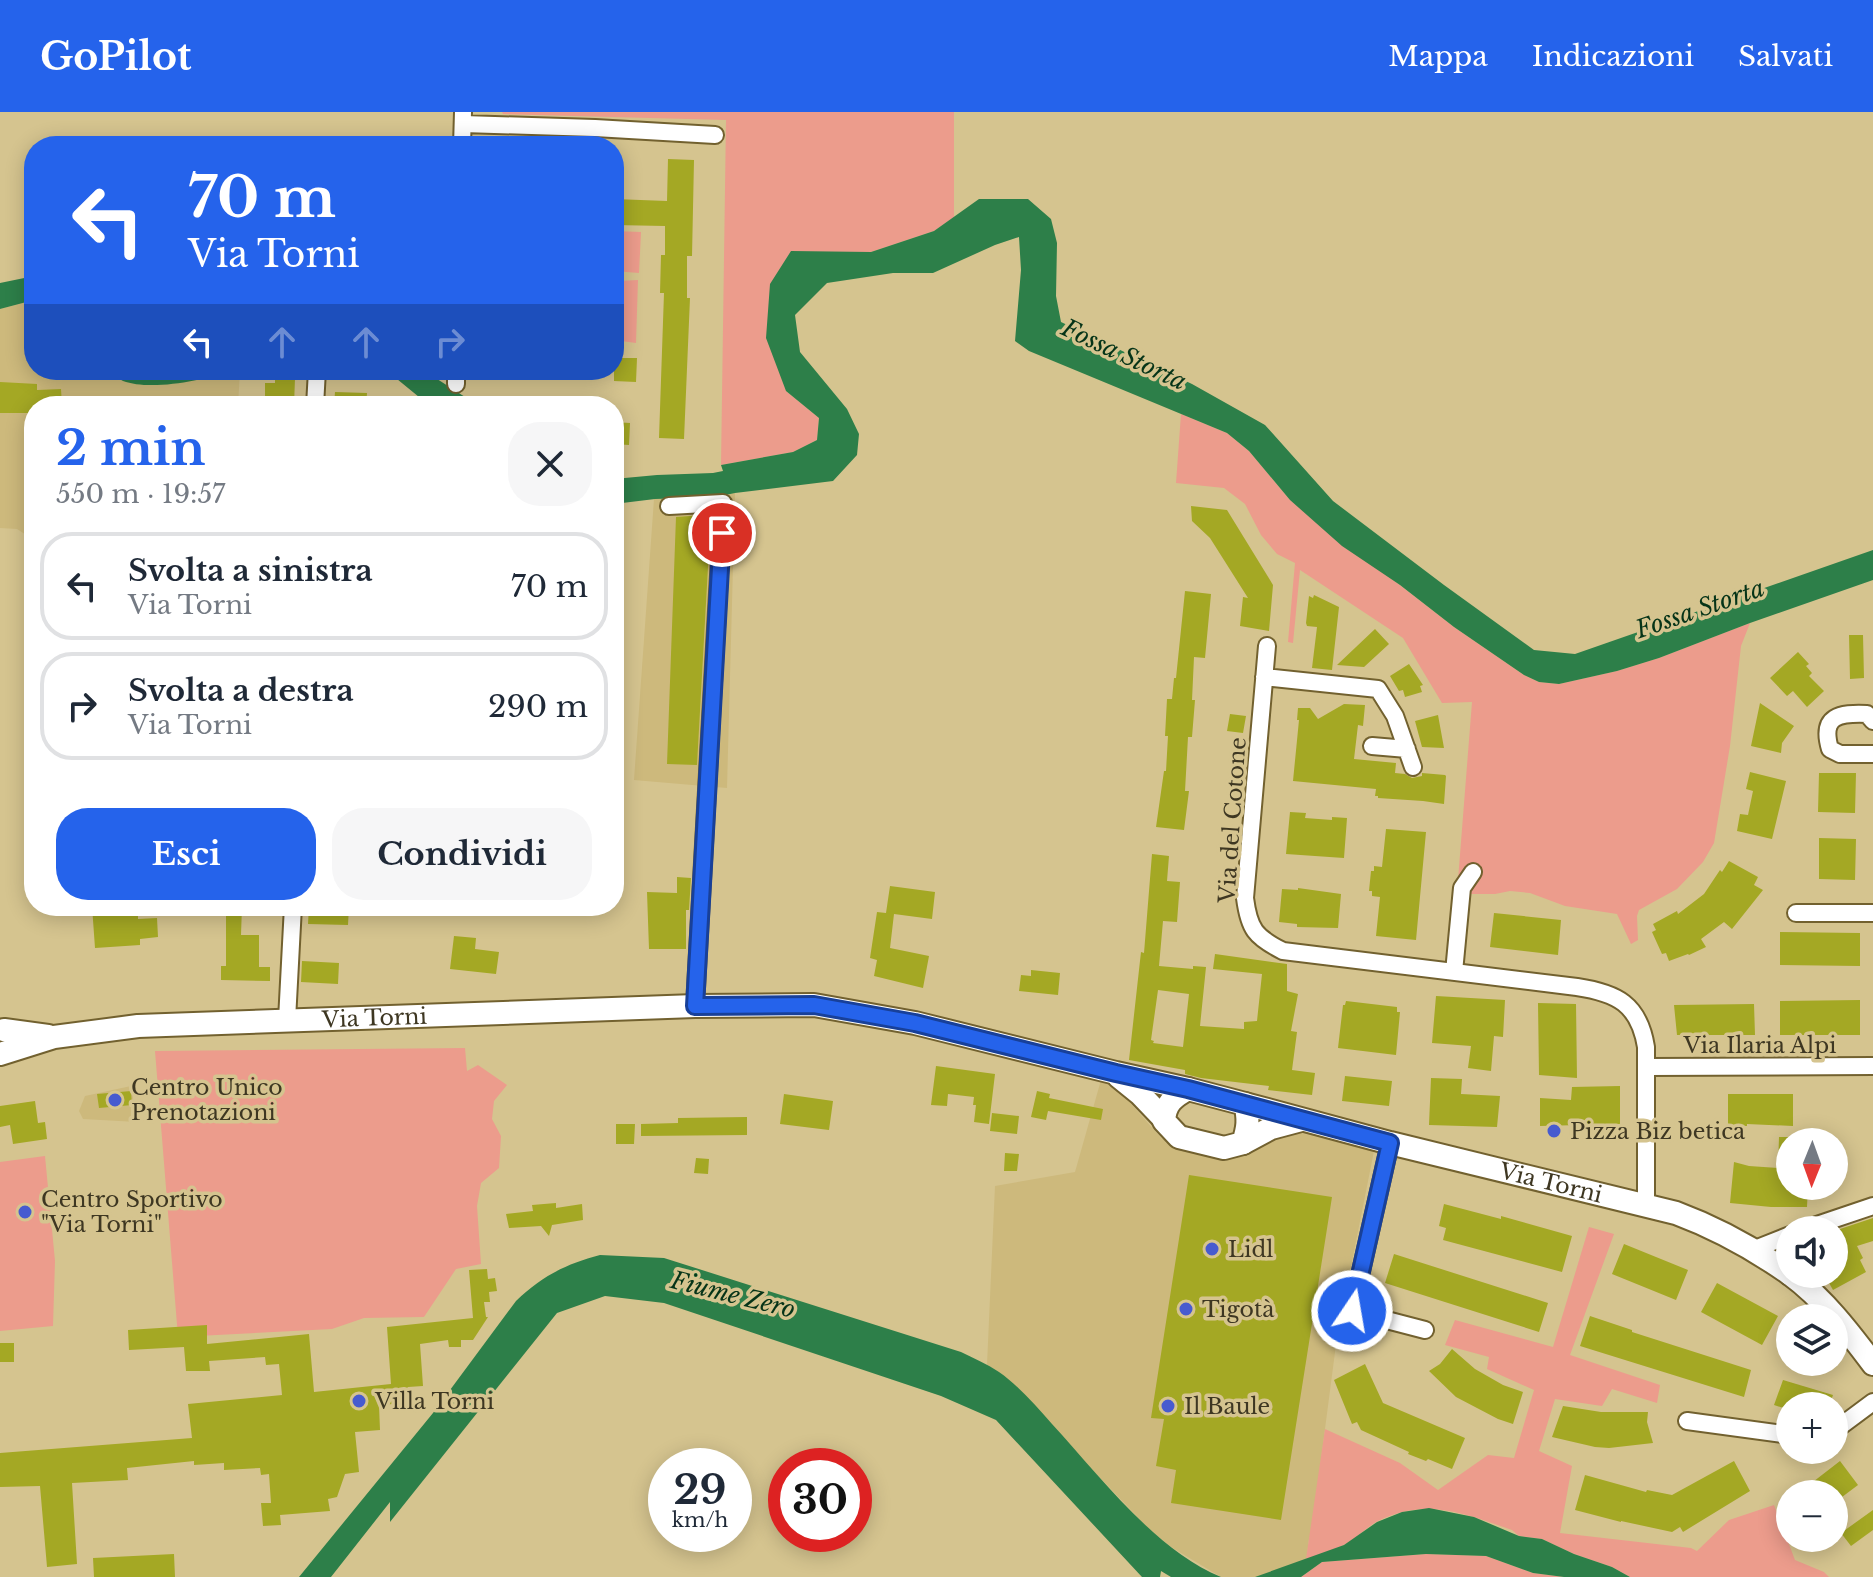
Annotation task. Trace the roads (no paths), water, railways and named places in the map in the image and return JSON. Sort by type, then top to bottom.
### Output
[{"type":"main road","name":"Via Torni","points":[[0,1054],[54,1037],[138,1026],[695,1006],[814,1005],[915,1023],[1676,1213],[1711,1226],[1776,1264]]},
{"type":"main road","name":"Via Torni","points":[[2,1028],[54,1037]]},
{"type":"main road","name":"Via Torni","points":[[0,1054],[7,1040],[2,1028]]},
{"type":"main road","name":"Via Torni","points":[[1116,1073],[1179,1137],[1224,1148],[1243,1143],[1271,1128],[1302,1120]]},
{"type":"main road","points":[[1163,1118],[1166,1107],[1174,1097],[1188,1089]]},
{"type":"main road","points":[[1243,1143],[1249,1126],[1245,1104]]},
{"type":"main road","name":"Via Torni","points":[[1807,1288],[1848,1331],[1873,1364]]},
{"type":"street","points":[[463,118],[715,135]]},
{"type":"street","points":[[669,506],[723,503],[695,1006]]},
{"type":"street","name":"Via del Cotone","points":[[1267,646],[1245,898],[1248,920],[1264,941],[1283,951],[1577,987],[1610,994],[1627,1005],[1640,1022],[1646,1047],[1646,1205]]},
{"type":"street","points":[[1264,677],[1378,689],[1395,716],[1413,767]]},
{"type":"street","points":[[1873,721],[1867,714],[1843,713],[1833,719],[1828,727],[1827,739],[1830,749],[1840,754],[1873,754]]},
{"type":"street","points":[[1372,746],[1407,749]]},
{"type":"street","points":[[1454,972],[1462,888],[1473,872]]},
{"type":"street","points":[[1796,913],[1873,913]]},
{"type":"street","points":[[287,1020],[292,916]]},
{"type":"street","name":"Via Ilaria Alpi","points":[[1646,1067],[1873,1066]]},
{"type":"street","points":[[1390,1143],[1352,1311],[1425,1330]]},
{"type":"street","points":[[1843,1216],[1873,1206]]},
{"type":"street","points":[[1755,1249],[1776,1241]]},
{"type":"street","points":[[1848,1421],[1873,1402]]},
{"type":"street","points":[[1687,1421],[1776,1433]]},
{"type":"water","name":"Fossa Storta","points":[[979,199],[1028,199],[1051,219],[1057,243],[1056,296],[1061,322],[1192,384],[1265,425],[1333,501],[1534,650],[1575,654],[1873,550],[1873,580],[1617,671],[1559,684],[1539,682],[1454,627],[1342,546],[1290,500],[1249,451],[1227,433],[1029,351],[1015,341],[1021,270],[1019,237],[933,273],[893,273],[827,283],[795,315],[800,352],[847,409],[859,434],[857,455],[833,481],[716,497],[624,503],[624,478],[713,473],[723,471],[721,465],[793,452],[817,440],[819,418],[786,391],[766,338],[770,284],[791,251],[871,252],[934,231]]},
{"type":"water","points":[[24,278],[24,303],[0,309],[0,283]]},
{"type":"water","points":[[121,380],[197,380],[162,385]]},
{"type":"water","points":[[398,380],[439,380],[463,396],[418,396]]},
{"type":"water","name":"Fiume Zero","points":[[600,1255],[664,1258],[961,1352],[985,1364],[1027,1396],[1129,1510],[1151,1530],[1173,1549],[1221,1577],[1171,1577],[1161,1571],[1160,1577],[1142,1577],[996,1420],[941,1396],[664,1303],[605,1296],[557,1313],[390,1522],[390,1502],[331,1577],[299,1577],[433,1413],[516,1301],[555,1272]]},
{"type":"water","points":[[1429,1508],[1474,1517],[1519,1536],[1542,1539],[1630,1577],[1564,1577],[1533,1573],[1486,1556],[1426,1554],[1322,1562],[1301,1577],[1255,1577],[1344,1545],[1377,1522],[1402,1512]]},
{"type":"place","name":"Centro Unico Prenotazioni","points":[[115,1100]]},
{"type":"place","name":"Pizza Biz betica","points":[[1554,1131]]},
{"type":"place","name":"Centro Sportivo \"Via Torni\"","points":[[25,1212]]},
{"type":"place","name":"Lidl","points":[[1212,1249]]},
{"type":"place","name":"Tigotà","points":[[1186,1309]]},
{"type":"place","name":"Villa Torni","points":[[359,1401]]},
{"type":"place","name":"Il Baule","points":[[1168,1406]]}]
